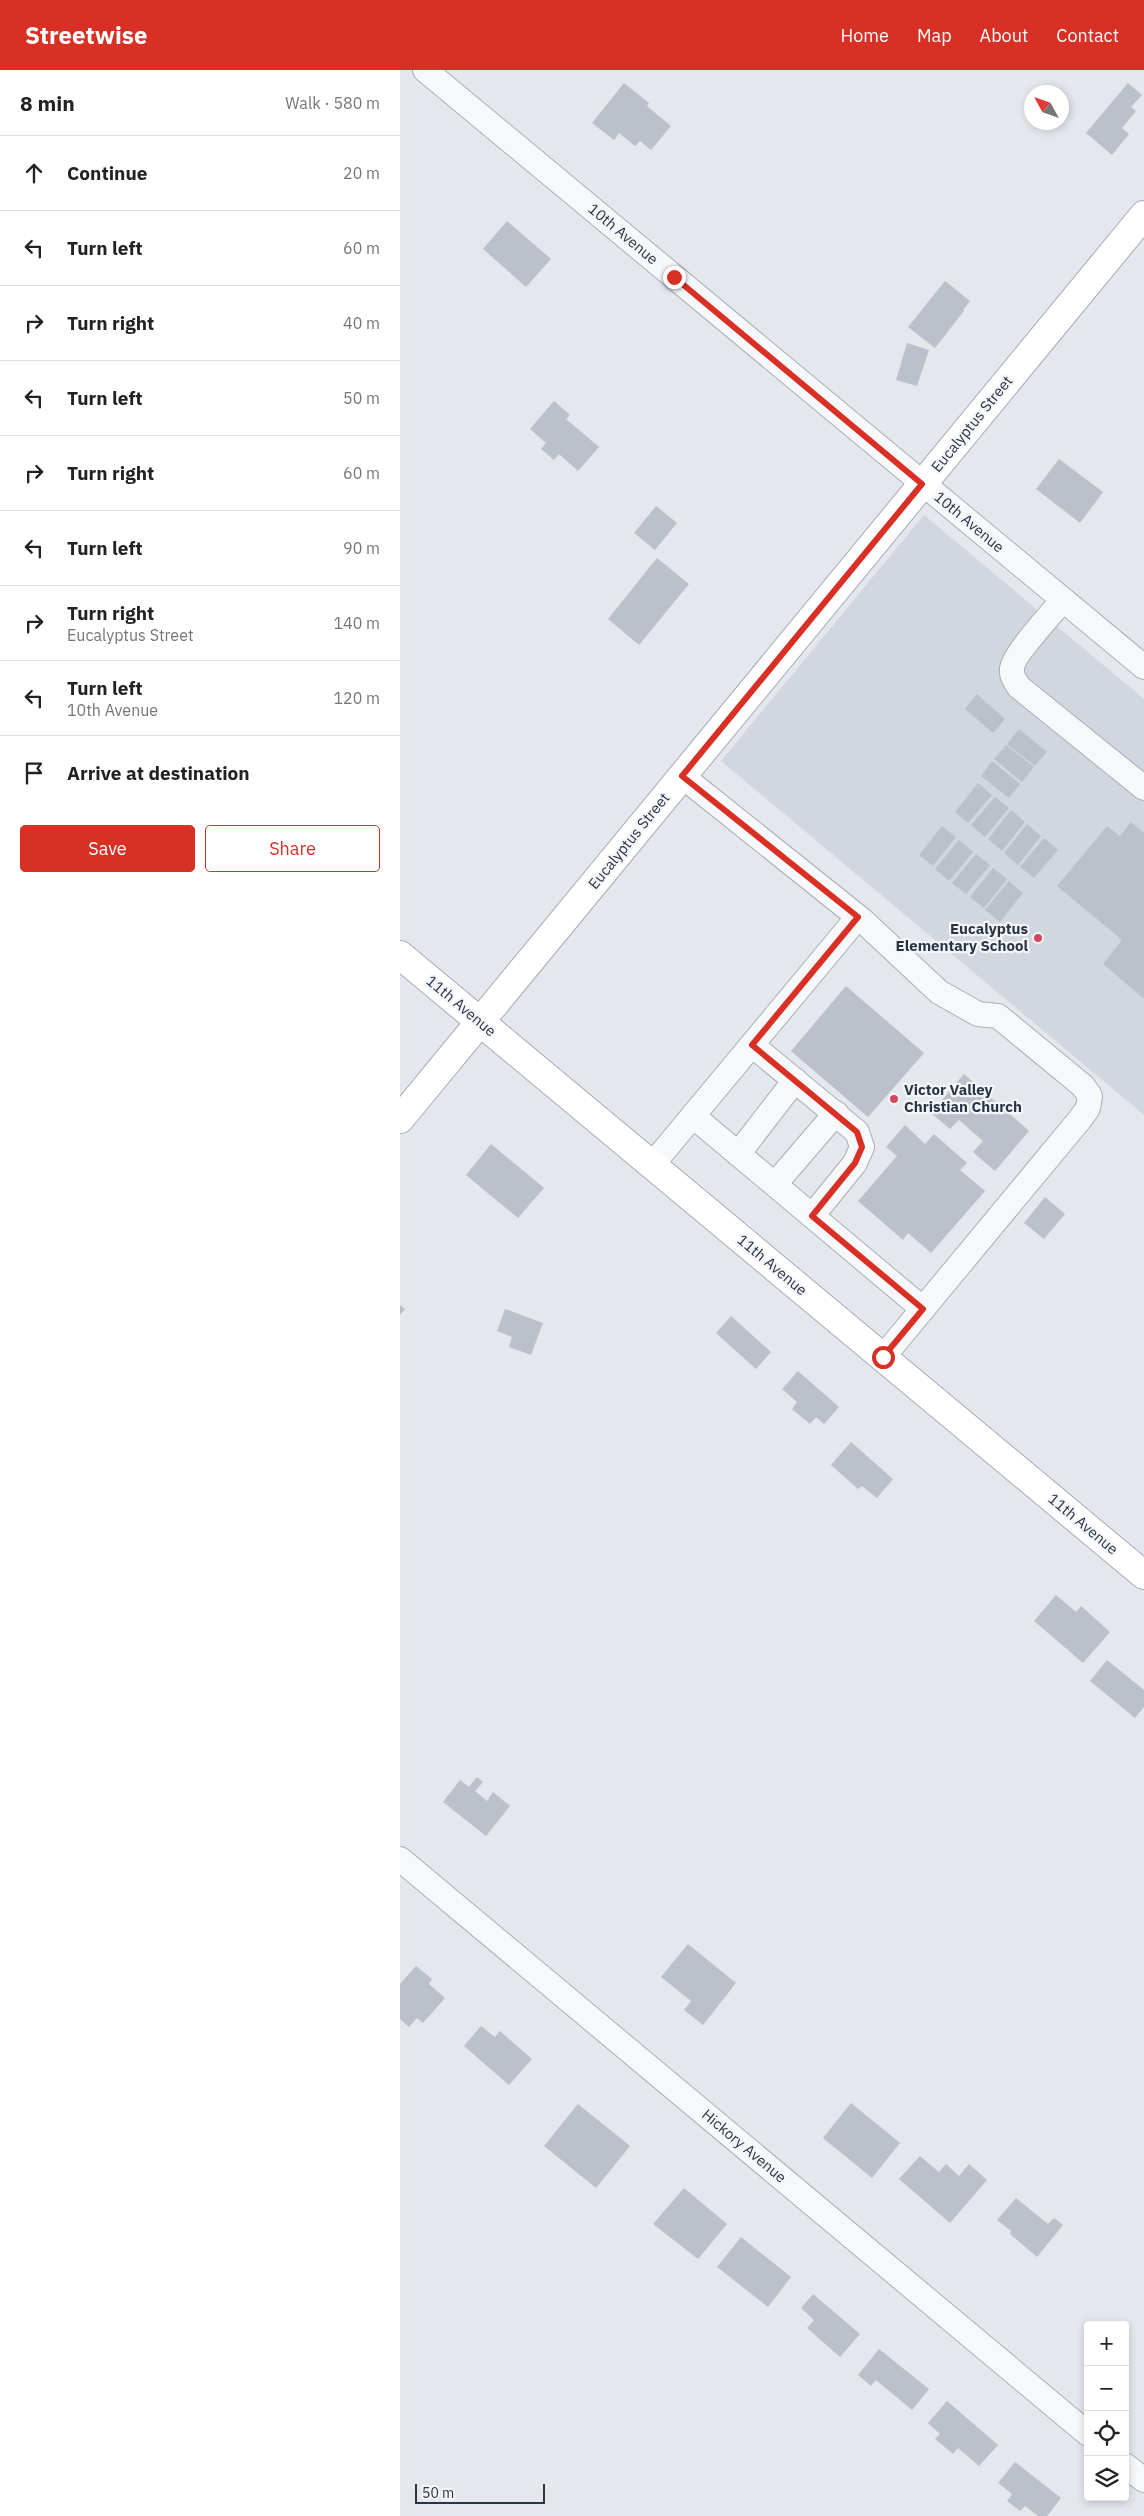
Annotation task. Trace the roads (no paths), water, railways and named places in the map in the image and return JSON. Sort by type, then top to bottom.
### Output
[{"type":"main road","name":"Eucalyptus Street","points":[[400,1119],[1144,215]]},
{"type":"main road","name":"11th Avenue","points":[[400,955],[1144,1575]]},
{"type":"street","name":"10th Avenue","points":[[425,70],[1144,667]]},
{"type":"street","points":[[1063,600],[1017,656],[1011,667],[1012,677],[1019,687],[1144,788]]},
{"type":"street","points":[[682,776],[858,917],[939,992],[978,1014],[998,1016],[1083,1086],[1090,1096],[1088,1108],[1081,1118],[883,1357]]},
{"type":"street","points":[[652,1165],[858,917]]},
{"type":"street","points":[[752,1045],[857,1132],[862,1147],[855,1163],[812,1216]]},
{"type":"street","points":[[738,1154],[795,1080]]},
{"type":"street","points":[[775,1184],[836,1113]]},
{"type":"street","points":[[692,1116],[923,1309]]},
{"type":"street","name":"Hickory Avenue","points":[[400,1859],[1084,2431]]},
{"type":"street","points":[[1129,2468],[1144,2480]]},
{"type":"place","name":"Eucalyptus Elementary School","points":[[1038,938]]},
{"type":"place","name":"Victor Valley Christian Church","points":[[894,1099]]}]
